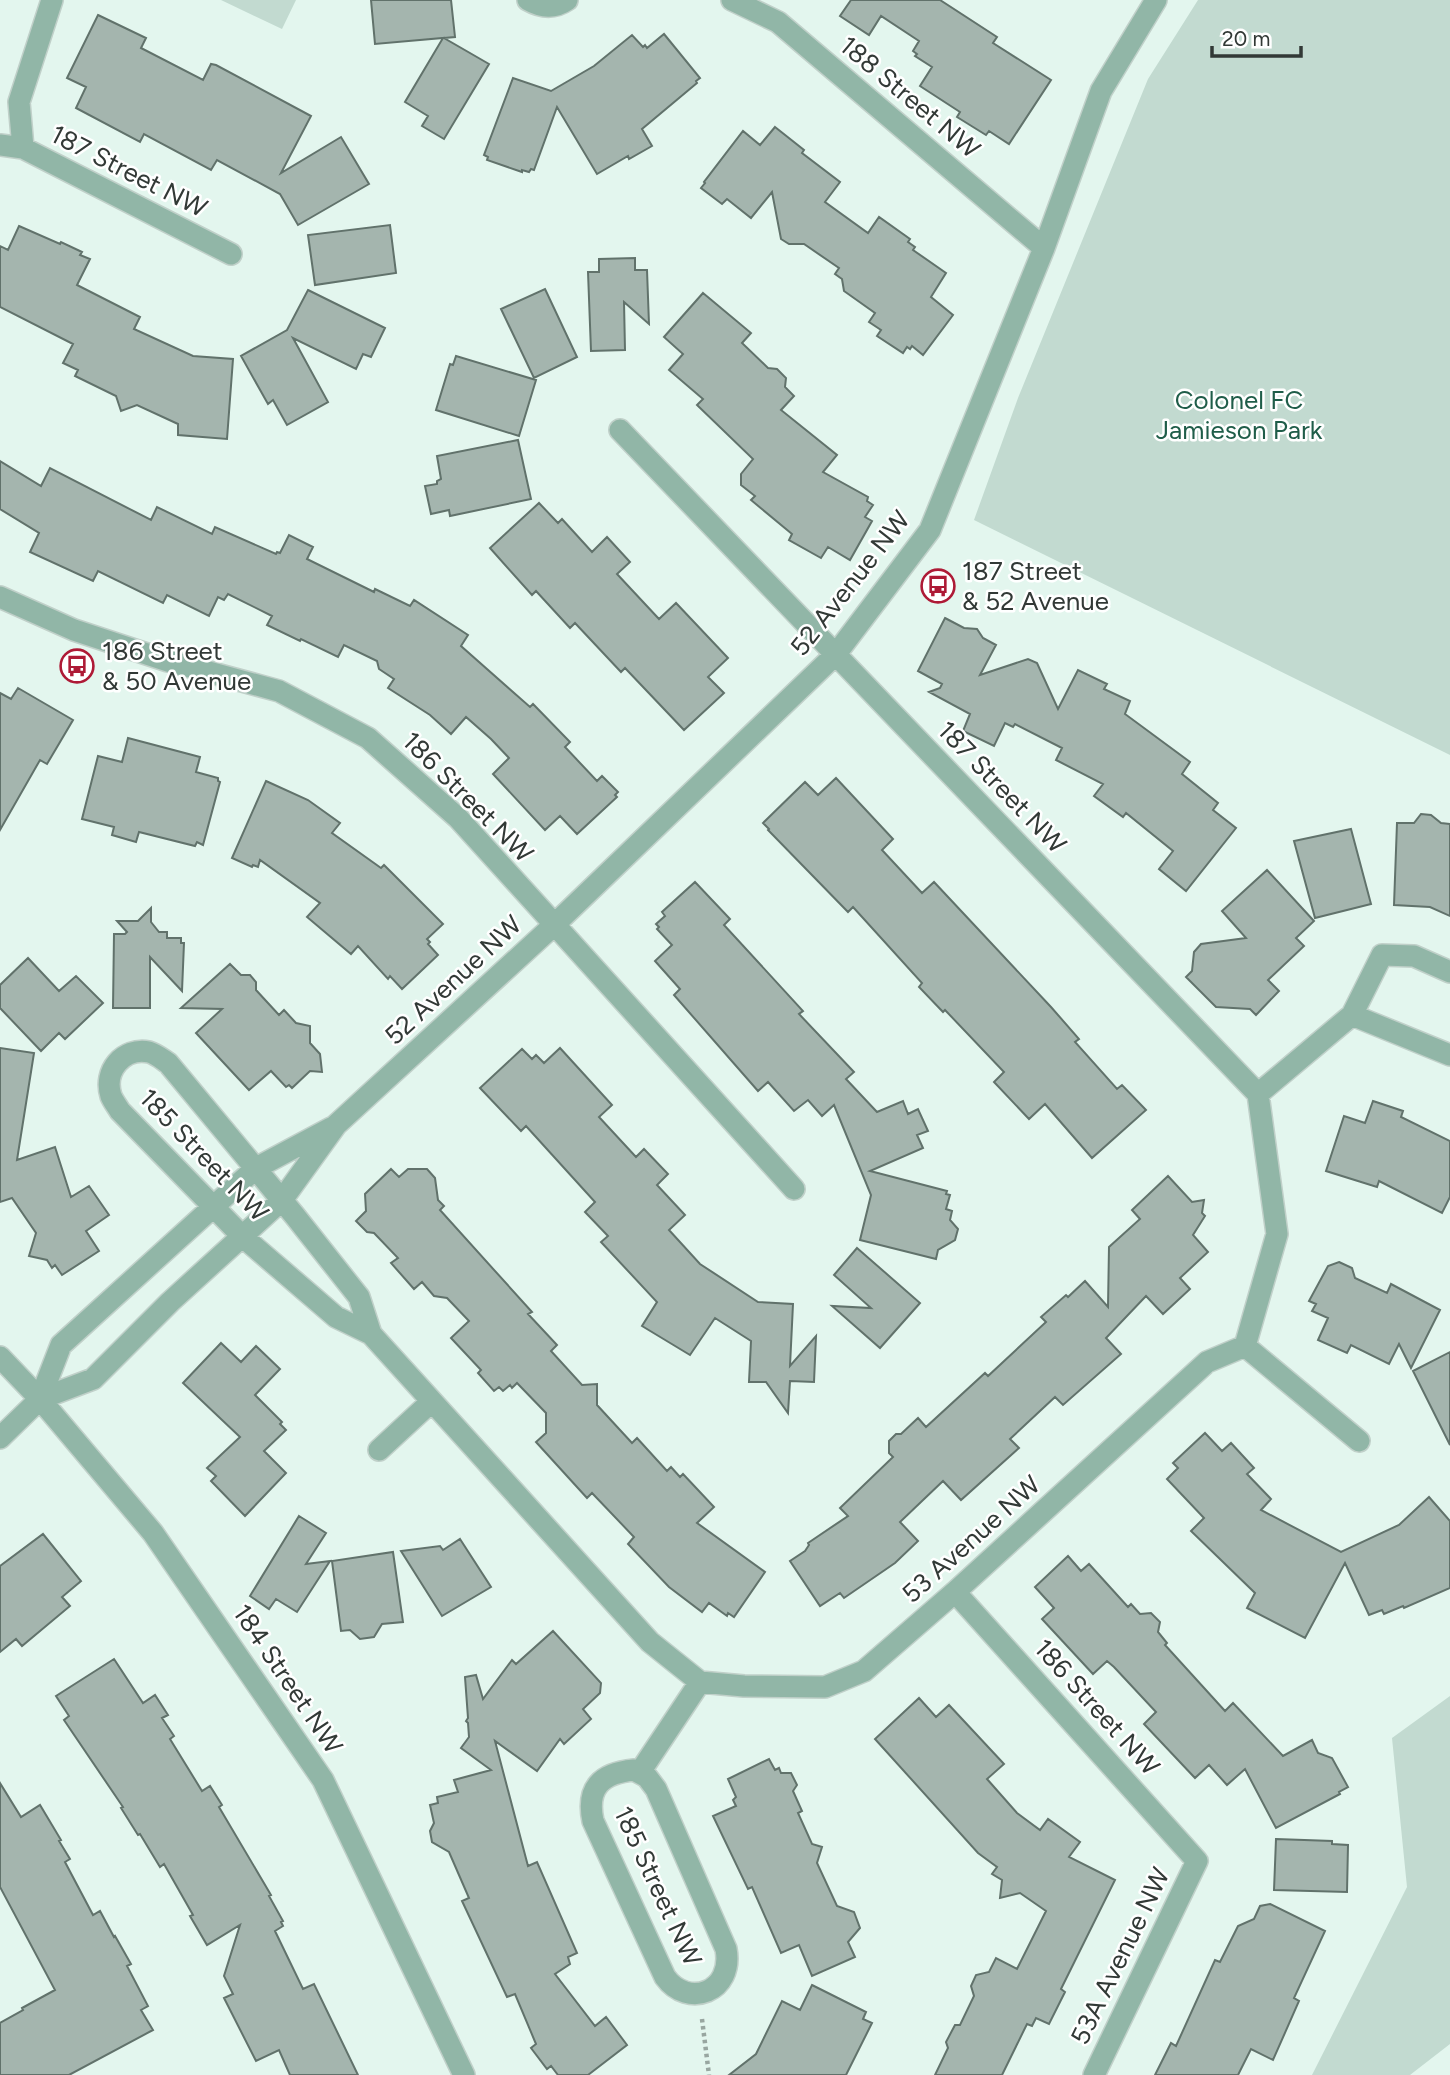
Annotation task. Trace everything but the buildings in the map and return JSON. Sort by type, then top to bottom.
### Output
[{"type":"street","points":[[23,148],[19,102],[52,0]]},
{"type":"street","points":[[528,0],[554,7],[567,0]]},
{"type":"street","name":"188 Street NW","points":[[733,0],[778,22],[1044,248]]},
{"type":"street","name":"52 Avenue NW","points":[[40,1399],[93,1379],[170,1302],[282,1200],[336,1125],[554,925],[836,654],[930,530],[1044,248],[1101,91],[1156,0]]},
{"type":"street","name":"187 Street NW","points":[[0,145],[23,148],[231,254]]},
{"type":"street","name":"187 Street NW","points":[[620,430],[1258,1094]]},
{"type":"street","name":"186 Street NW","points":[[0,597],[74,630],[168,661],[279,691],[368,738],[458,818],[794,1189]]},
{"type":"street","points":[[1359,1441],[1245,1346],[1277,1234],[1258,1094],[1352,1015],[1382,955],[1414,956],[1450,972]]},
{"type":"street","points":[[1352,1015],[1450,1055]]},
{"type":"street","name":"185 Street NW","points":[[371,1334],[359,1297],[168,1063],[152,1052],[131,1051],[119,1059],[110,1080],[111,1097],[120,1111],[243,1237],[336,1317],[371,1334],[650,1642],[700,1682],[640,1772]]},
{"type":"street","name":"52 Avenue NW","points":[[40,1399],[61,1345],[256,1168],[336,1125]]},
{"type":"street","name":"53 Avenue NW","points":[[700,1682],[744,1686],[825,1686],[864,1671],[955,1592],[1207,1362],[1245,1346]]},
{"type":"street","name":"184 Street NW","points":[[0,1357],[40,1399],[153,1533],[323,1780],[464,2075]]},
{"type":"street","points":[[0,1438],[40,1399]]},
{"type":"street","points":[[380,1450],[431,1402]]},
{"type":"street","name":"186 Street NW","points":[[955,1592],[1197,1861]]},
{"type":"street","name":"185 Street NW","points":[[634,1770],[640,1772],[656,1789],[726,1949],[726,1974],[716,1986],[698,1993],[677,1988],[665,1977],[593,1821],[590,1806],[600,1783],[611,1773],[634,1770]]},
{"type":"street","name":"53A Avenue NW","points":[[1094,2075],[1197,1861]]},
{"type":"path","points":[[698,1993],[709,2075]]},
{"type":"green space","points":[[221,0],[296,0],[282,29]]},
{"type":"green space","name":"Colonel FC Jamieson Park","points":[[1198,0],[1450,0],[1450,755],[974,520],[1018,398],[1148,79]]},
{"type":"green space","points":[[1450,1696],[1450,2044],[1410,2075],[1312,2075],[1407,1887],[1392,1738]]},
{"type":"place","name":"187 Street & 52 Avenue","points":[[938,586]]},
{"type":"place","name":"186 Street & 50 Avenue","points":[[77,666]]}]
